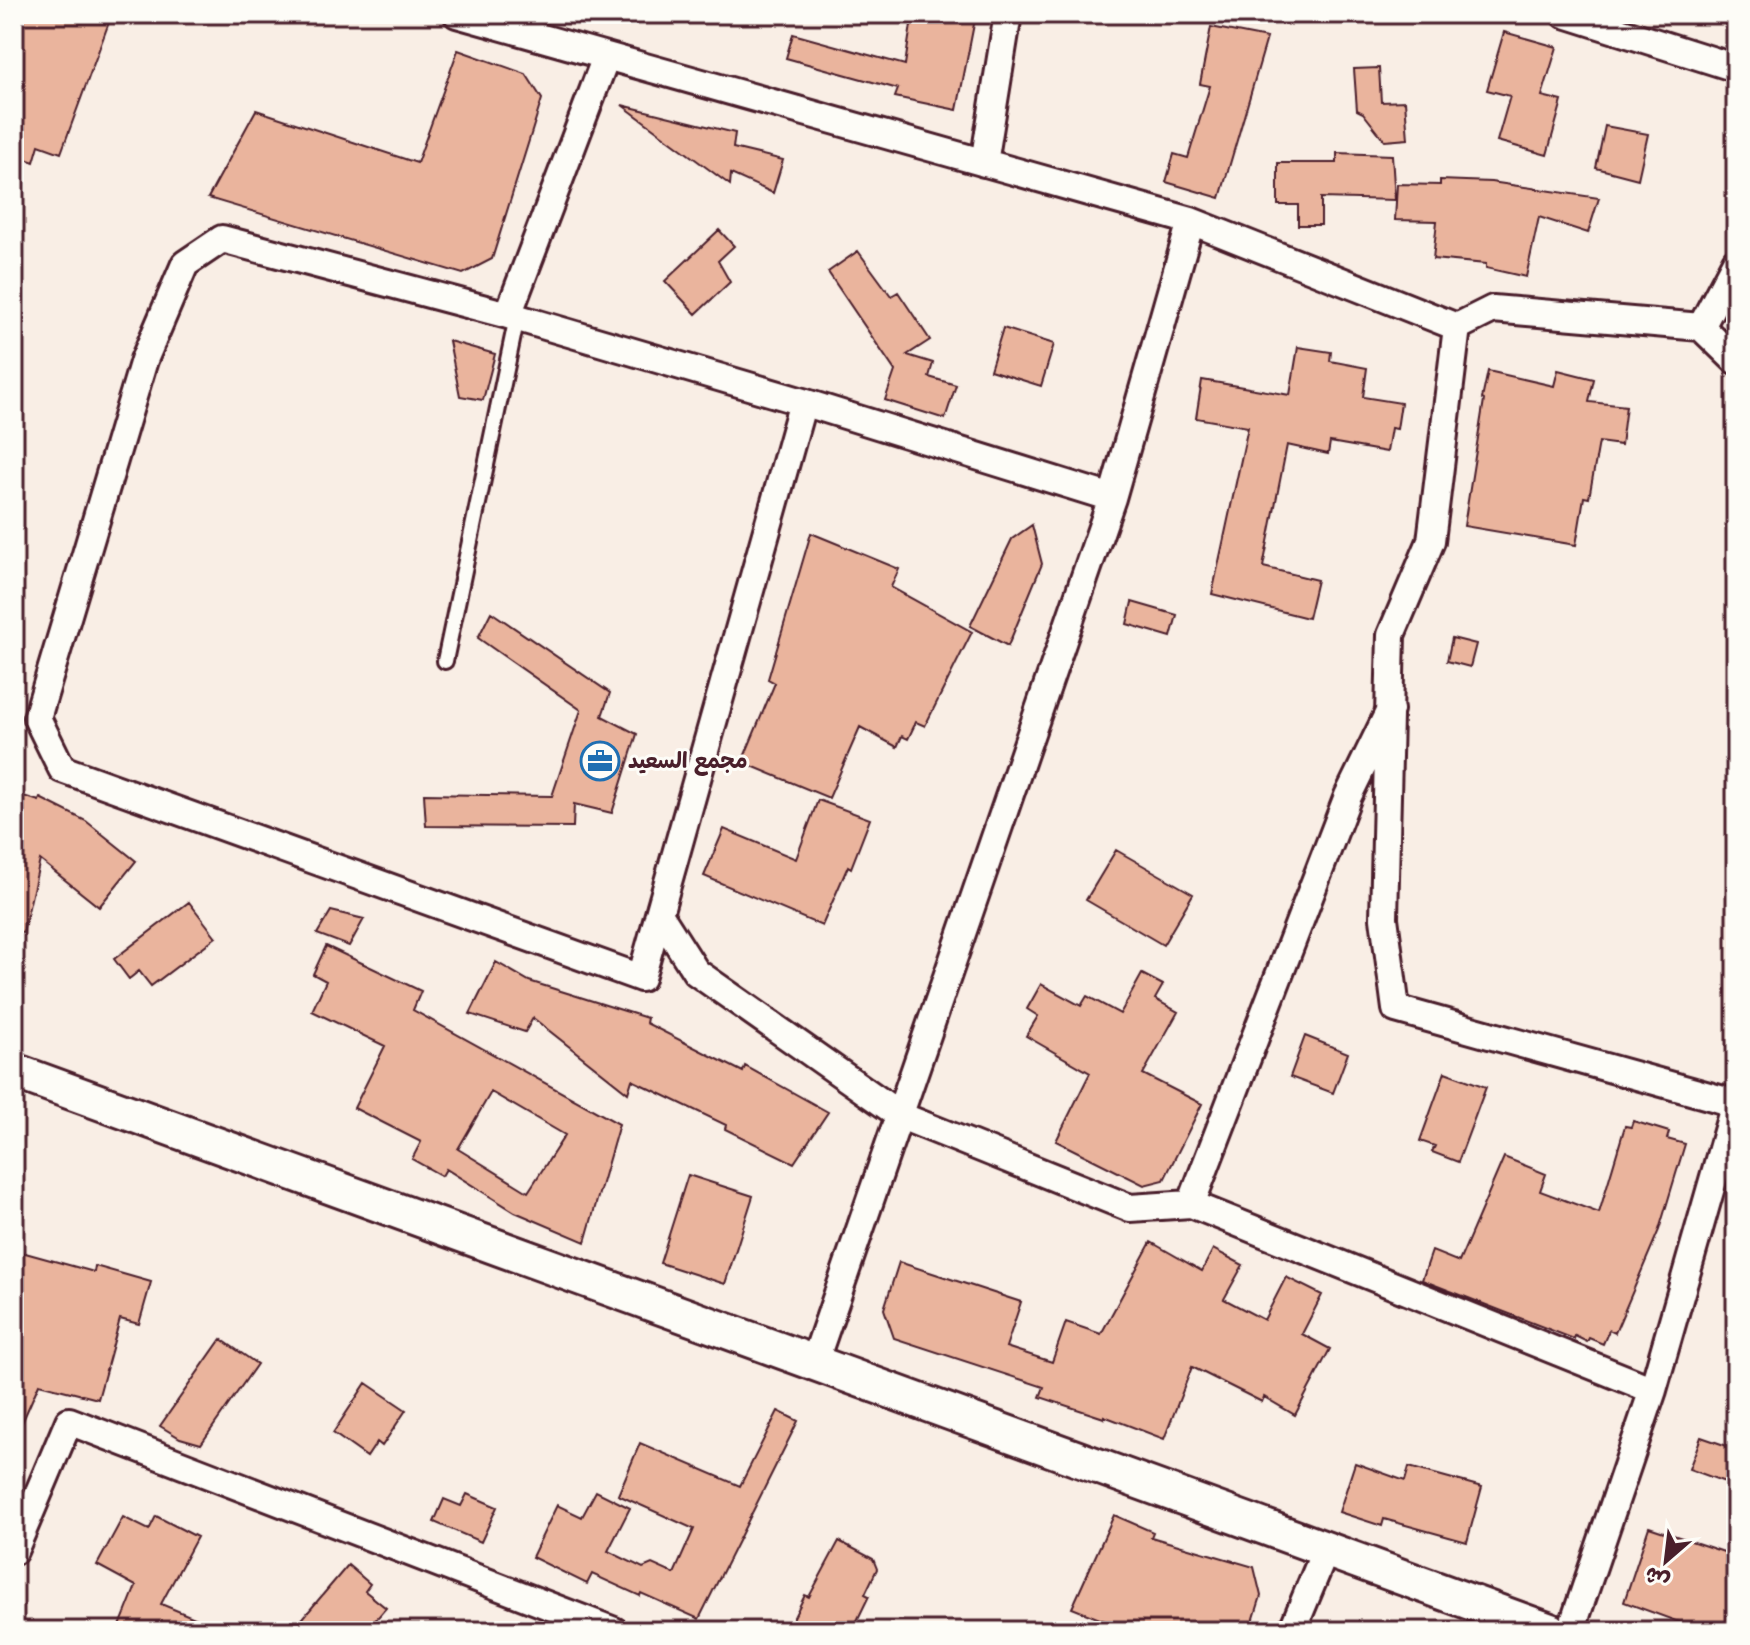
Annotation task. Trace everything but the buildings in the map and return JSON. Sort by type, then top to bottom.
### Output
[{"type":"street","points":[[457,14],[1191,221],[1457,327],[1493,309],[1701,327],[1736,361]]},
{"type":"street","points":[[984,163],[1008,14]]},
{"type":"street","points":[[1565,14],[1736,68]]},
{"type":"street","points":[[512,316],[606,57]]},
{"type":"street","points":[[814,1363],[1112,498],[1191,221]]},
{"type":"street","points":[[803,402],[641,978],[62,769],[37,718],[144,360],[185,264],[222,239],[512,316],[803,402],[1112,498]]},
{"type":"street","points":[[1701,327],[1736,261]]},
{"type":"street","points":[[1457,327],[1431,541],[1391,635],[1384,918],[1396,1009],[1735,1101],[1653,1390],[1571,1631]]},
{"type":"street","points":[[1191,1204],[1348,796],[1390,710]]},
{"type":"street","points":[[659,914],[696,972],[901,1116],[1130,1208],[1191,1204],[1653,1390]]},
{"type":"street","points":[[14,1071],[1550,1631]]},
{"type":"street","points":[[14,1551],[69,1421],[614,1631]]},
{"type":"street","points":[[1292,1631],[1326,1549]]},
{"type":"lane","points":[[445,661],[512,316]]},
{"type":"place","name":"مجمع السعيد","points":[[600,761]]}]
